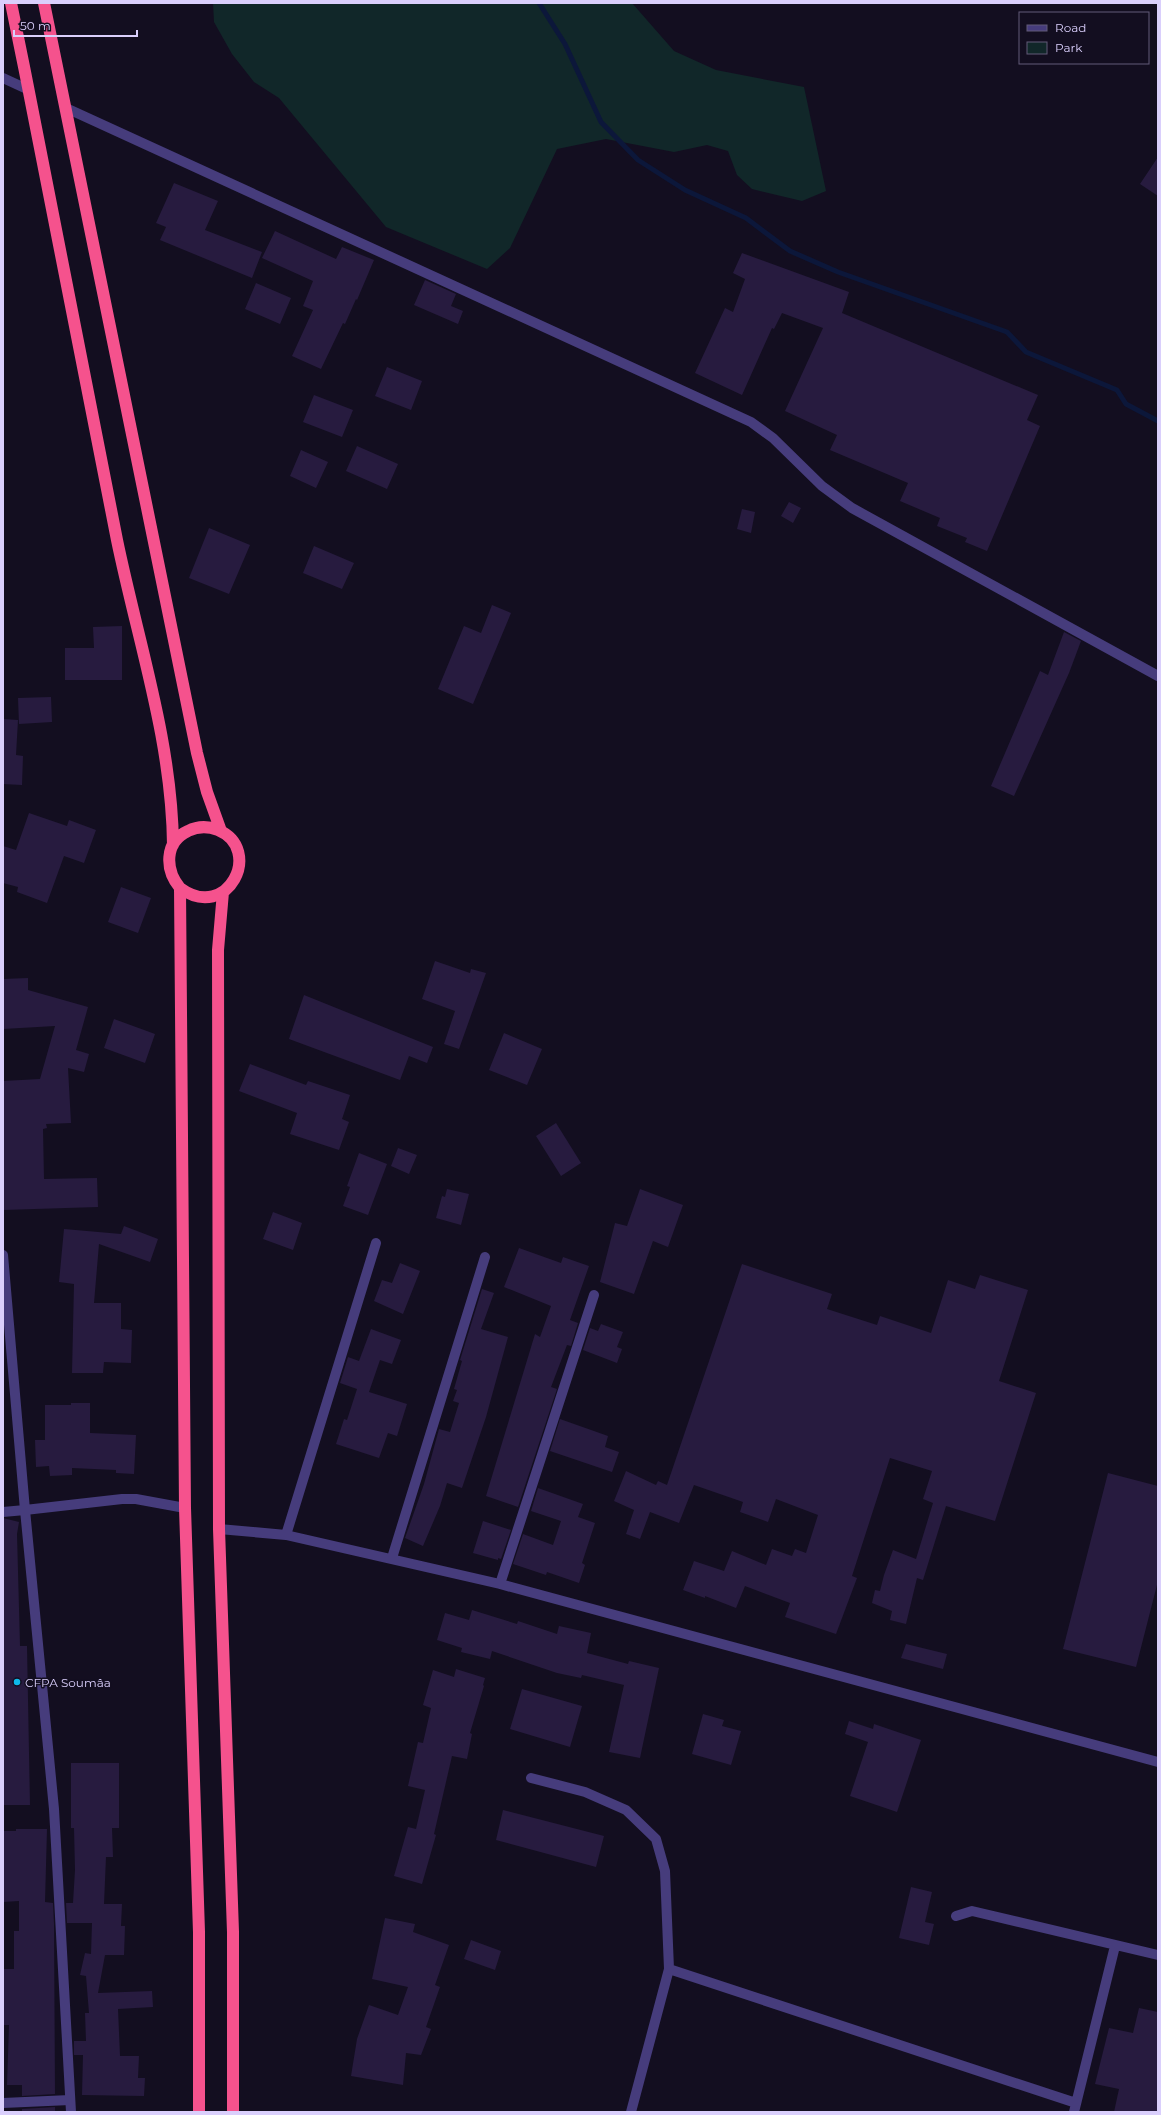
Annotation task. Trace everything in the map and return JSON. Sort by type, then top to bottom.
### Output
[{"type":"highway","points":[[12,3],[118,543],[166,758],[173,815],[173,845],[168,863],[172,876],[180,888],[192,895],[206,898],[223,892],[235,878],[239,861],[234,844],[221,831],[213,828],[194,828],[178,838],[173,845]]},
{"type":"highway","points":[[44,3],[197,753],[207,792],[221,831]]},
{"type":"highway","points":[[180,888],[185,1508],[199,1932],[199,2112]]},
{"type":"highway","points":[[223,892],[218,950],[219,1528],[233,1932],[233,2112]]},
{"type":"street","points":[[3,78],[29,90]]},
{"type":"street","points":[[66,108],[751,422],[774,438],[822,486],[852,508],[1158,676]]},
{"type":"street","points":[[286,1535],[376,1243]]},
{"type":"street","points":[[3,1256],[25,1510],[54,1809],[71,2112]]},
{"type":"street","points":[[392,1558],[485,1257]]},
{"type":"street","points":[[500,1584],[594,1295]]},
{"type":"street","points":[[3,1512],[122,1499],[136,1499],[185,1508]]},
{"type":"street","points":[[219,1528],[286,1535],[392,1558],[500,1584],[1158,1762]]},
{"type":"street","points":[[531,1778],[585,1792],[626,1810],[656,1839],[664,1871],[669,1970],[631,2112]]},
{"type":"street","points":[[956,1916],[972,1911],[1158,1955]]},
{"type":"street","points":[[669,1970],[1075,2108],[1115,1946]]},
{"type":"street","points":[[3,2103],[70,2100]]},
{"type":"green space","points":[[213,3],[632,3],[674,51],[716,70],[804,87],[826,191],[802,201],[752,189],[737,175],[728,151],[707,145],[674,152],[606,139],[557,149],[510,248],[487,269],[386,227],[279,98],[254,82],[232,54],[214,22]]},
{"type":"building","points":[[1158,157],[1158,196],[1140,184]]},
{"type":"building","points":[[174,183],[218,201],[205,230],[262,252],[252,278],[160,240],[166,227],[156,223]]},
{"type":"building","points":[[275,231],[336,259],[342,247],[374,260],[357,300],[356,299],[345,324],[343,323],[321,369],[292,356],[313,310],[303,306],[313,281],[262,258]]},
{"type":"building","points":[[742,253],[849,292],[842,313],[1038,395],[1027,420],[1040,426],[987,551],[965,542],[967,538],[937,526],[940,518],[900,501],[908,483],[830,450],[837,435],[785,411],[823,328],[782,313],[774,329],[772,328],[742,395],[695,373],[725,308],[733,312],[745,279],[733,273]]},
{"type":"building","points":[[425,280],[456,294],[451,306],[463,311],[458,324],[414,305]]},
{"type":"building","points":[[256,283],[291,298],[280,324],[245,309]]},
{"type":"building","points":[[387,367],[422,381],[411,410],[375,396]]},
{"type":"building","points":[[314,395],[353,410],[342,437],[303,422]]},
{"type":"building","points":[[357,446],[398,464],[387,489],[346,471]]},
{"type":"building","points":[[301,450],[328,462],[316,488],[290,476]]},
{"type":"building","points":[[789,502],[801,508],[793,523],[781,516]]},
{"type":"building","points":[[742,509],[755,512],[751,533],[737,529]]},
{"type":"building","points":[[209,528],[250,545],[229,594],[189,578]]},
{"type":"building","points":[[314,546],[354,563],[342,589],[303,573]]},
{"type":"building","points":[[492,605],[511,613],[473,704],[438,689],[464,626],[481,633]]},
{"type":"building","points":[[122,626],[122,680],[65,680],[65,648],[94,648],[93,627]]},
{"type":"building","points":[[1064,632],[1081,641],[1069,673],[1014,796],[991,786],[1040,671],[1048,675]]},
{"type":"building","points":[[51,697],[52,722],[19,724],[18,698]]},
{"type":"building","points":[[3,719],[18,720],[16,755],[23,756],[22,785],[3,784]]},
{"type":"building","points":[[29,813],[67,826],[69,820],[96,830],[84,863],[64,856],[47,903],[17,892],[18,887],[3,883],[3,846],[16,850]]},
{"type":"building","points":[[121,887],[151,898],[138,933],[108,922]]},
{"type":"building","points":[[435,961],[470,973],[471,969],[486,973],[459,1049],[444,1044],[455,1011],[422,999]]},
{"type":"building","points":[[28,978],[28,990],[88,1007],[76,1050],[89,1054],[84,1072],[68,1068],[71,1123],[46,1124],[47,1128],[43,1129],[44,1179],[97,1178],[98,1207],[3,1210],[3,1081],[40,1079],[55,1026],[3,1029],[3,979]]},
{"type":"building","points":[[304,995],[433,1047],[427,1063],[409,1056],[400,1080],[289,1039]]},
{"type":"building","points":[[114,1019],[155,1034],[145,1063],[104,1048]]},
{"type":"building","points":[[504,1033],[542,1049],[527,1085],[489,1070]]},
{"type":"building","points":[[250,1064],[306,1085],[308,1081],[350,1095],[342,1119],[349,1122],[339,1150],[290,1134],[297,1113],[239,1091]]},
{"type":"building","points":[[556,1123],[581,1163],[561,1176],[536,1136]]},
{"type":"building","points":[[398,1148],[417,1155],[409,1174],[391,1166]]},
{"type":"building","points":[[359,1153],[387,1164],[368,1215],[343,1206],[350,1187],[347,1186]]},
{"type":"building","points":[[447,1189],[469,1194],[461,1225],[436,1218],[442,1196],[445,1197]]},
{"type":"building","points":[[640,1189],[683,1205],[668,1247],[653,1241],[634,1294],[600,1282],[615,1223],[627,1226]]},
{"type":"building","points":[[273,1212],[302,1223],[293,1250],[263,1239]]},
{"type":"building","points":[[124,1226],[158,1239],[150,1262],[99,1244],[94,1303],[121,1303],[121,1329],[132,1330],[131,1363],[104,1362],[103,1373],[72,1373],[74,1284],[59,1282],[64,1229],[121,1234]]},
{"type":"building","points":[[519,1248],[561,1263],[563,1257],[589,1266],[570,1320],[578,1323],[571,1346],[567,1345],[551,1387],[557,1389],[518,1507],[486,1496],[535,1334],[540,1337],[551,1306],[504,1287]]},
{"type":"building","points":[[400,1263],[420,1271],[403,1314],[374,1301],[382,1280],[392,1283]]},
{"type":"building","points":[[742,1264],[832,1294],[827,1309],[877,1325],[880,1316],[931,1333],[948,1280],[975,1289],[980,1275],[1028,1290],[999,1381],[1036,1393],[995,1521],[946,1506],[923,1580],[917,1578],[906,1624],[890,1620],[892,1611],[872,1603],[875,1590],[880,1591],[893,1550],[916,1559],[933,1503],[923,1499],[932,1471],[890,1458],[852,1576],[857,1578],[836,1634],[785,1617],[790,1603],[745,1586],[736,1608],[705,1596],[705,1598],[683,1590],[694,1561],[724,1571],[732,1551],[766,1565],[772,1549],[792,1556],[795,1549],[806,1553],[818,1515],[776,1499],[768,1522],[740,1512],[743,1502],[694,1485],[679,1523],[650,1512],[640,1539],[626,1534],[634,1510],[614,1501],[626,1471],[656,1485],[658,1481],[667,1485]]},
{"type":"building","points":[[482,1289],[494,1293],[481,1329],[508,1337],[486,1417],[462,1488],[447,1483],[440,1506],[423,1546],[405,1538],[424,1484],[439,1429],[450,1432],[459,1403],[453,1401],[457,1390],[454,1389],[462,1361],[460,1360]]},
{"type":"building","points":[[601,1324],[623,1332],[617,1347],[622,1349],[617,1363],[583,1350],[590,1328],[598,1331]]},
{"type":"building","points":[[371,1329],[401,1340],[392,1364],[380,1360],[369,1392],[407,1404],[397,1436],[388,1433],[379,1458],[336,1444],[344,1419],[347,1420],[357,1389],[340,1383],[348,1357],[359,1361]]},
{"type":"building","points":[[71,1403],[90,1403],[90,1433],[136,1435],[134,1474],[116,1473],[116,1470],[72,1468],[72,1475],[50,1476],[49,1466],[36,1467],[35,1440],[45,1440],[45,1405],[71,1405]]},
{"type":"building","points":[[560,1419],[608,1436],[605,1447],[619,1452],[612,1472],[550,1451]]},
{"type":"building","points":[[1108,1473],[1158,1486],[1158,1581],[1136,1667],[1063,1649]]},
{"type":"building","points":[[538,1488],[583,1504],[578,1517],[595,1523],[582,1563],[585,1565],[579,1583],[547,1572],[546,1575],[513,1564],[523,1534],[553,1545],[561,1521],[531,1511]]},
{"type":"building","name":"CFPA Soumâa","points":[[3,1518],[19,1522],[17,1534],[20,1646],[27,1646],[30,1805],[3,1805]]},
{"type":"building","points":[[483,1521],[511,1530],[501,1559],[498,1558],[498,1560],[473,1553]]},
{"type":"building","points":[[472,1610],[517,1624],[518,1621],[557,1634],[559,1626],[591,1633],[587,1653],[628,1664],[629,1661],[659,1668],[640,1758],[609,1752],[624,1685],[582,1675],[581,1678],[557,1673],[492,1651],[490,1659],[461,1652],[462,1648],[437,1640],[445,1613],[469,1620]]},
{"type":"building","points":[[906,1644],[947,1654],[943,1669],[901,1658]]},
{"type":"building","points":[[456,1669],[485,1678],[484,1686],[470,1733],[472,1734],[467,1759],[452,1756],[434,1834],[436,1835],[422,1884],[394,1876],[408,1827],[416,1829],[425,1790],[408,1786],[418,1742],[423,1743],[431,1708],[423,1705],[433,1670],[454,1677]]},
{"type":"building","points":[[522,1689],[582,1706],[570,1747],[510,1729]]},
{"type":"building","points":[[703,1714],[724,1720],[722,1726],[741,1731],[731,1765],[692,1754]]},
{"type":"building","points":[[849,1721],[873,1729],[874,1724],[921,1740],[897,1812],[850,1796],[868,1742],[845,1734]]},
{"type":"building","points":[[71,1763],[119,1763],[119,1828],[112,1828],[113,1857],[106,1857],[104,1904],[122,1904],[121,1926],[125,1926],[124,1955],[105,1955],[98,1993],[152,1991],[153,2007],[118,2009],[120,2056],[139,2056],[138,2078],[145,2078],[144,2096],[82,2095],[83,2055],[74,2055],[74,2041],[86,2041],[85,2013],[89,2013],[86,1976],[80,1975],[85,1953],[91,1954],[92,1923],[67,1923],[66,1903],[73,1903],[75,1870],[74,1828],[71,1828]]},
{"type":"building","points":[[503,1810],[604,1836],[596,1867],[496,1840]]},
{"type":"building","points":[[16,1829],[47,1829],[45,1902],[53,1903],[55,2094],[22,2096],[22,2085],[7,2085],[9,2025],[3,2025],[3,1969],[14,1969],[14,1931],[19,1931],[19,1901],[3,1902],[3,1831],[16,1831]]},
{"type":"building","points":[[911,1887],[932,1892],[925,1922],[934,1924],[929,1945],[899,1938]]},
{"type":"building","points":[[385,1918],[415,1924],[413,1932],[449,1945],[435,1985],[440,1987],[426,2027],[431,2029],[421,2055],[406,2053],[403,2085],[351,2076],[357,2039],[369,2005],[398,2015],[408,1987],[372,1979]]},
{"type":"building","points":[[471,1940],[501,1951],[495,1970],[464,1959]]},
{"type":"building","points":[[1139,2008],[1158,2012],[1158,2112],[1114,2112],[1119,2089],[1095,2084],[1109,2028],[1133,2033]]},
{"type":"building","points":[[55,2107],[55,2112],[22,2112],[22,2109]]},
{"type":"waterway","points":[[539,3],[565,44],[601,122],[638,160],[685,190],[746,218],[790,251],[838,272],[1007,332],[1026,352],[1117,390],[1126,404],[1158,421]]},
{"type":"place","name":"CFPA Soumâa","points":[[17,1682]]}]
